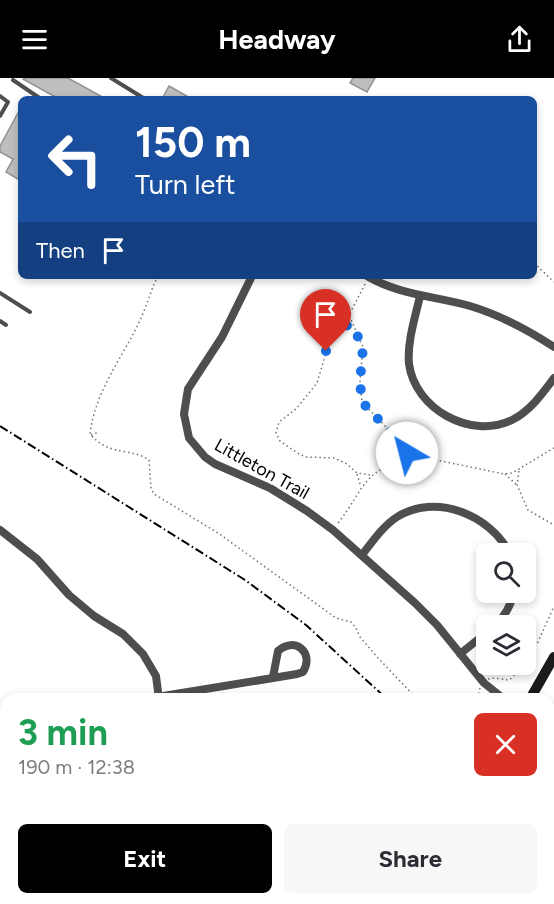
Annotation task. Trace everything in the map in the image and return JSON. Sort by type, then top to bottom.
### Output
[{"type":"main road","points":[[533,693],[554,657]]},
{"type":"street","name":"Littleton Trail","points":[[251,279],[222,337],[188,388],[184,414],[187,433],[205,457],[215,464],[288,498],[333,530],[415,603],[484,683],[496,693]]},
{"type":"street","points":[[366,280],[484,311],[507,320],[554,347]]},
{"type":"street","points":[[420,296],[411,338],[410,365],[419,390],[442,414],[476,426],[498,425],[509,421],[531,406],[554,378]]},
{"type":"street","points":[[362,555],[391,521],[406,512],[430,507],[456,510],[473,518],[496,535],[502,543]]},
{"type":"street","points":[[0,530],[37,559],[74,599],[94,616],[123,634],[143,654],[156,676],[158,693]]},
{"type":"street","points":[[460,654],[476,641]]},
{"type":"street","points":[[186,693],[303,672],[307,665],[307,656],[303,650],[284,645],[278,651],[273,677]]},
{"type":"lane","points":[[111,78],[140,96]]},
{"type":"lane","points":[[12,79],[37,96]]},
{"type":"lane","points":[[0,96],[8,102],[0,116]]},
{"type":"lane","points":[[0,293],[30,312]]},
{"type":"lane","points":[[0,321],[6,325]]},
{"type":"path","points":[[537,267],[554,282]]},
{"type":"path","points":[[91,435],[93,413],[99,396],[144,310],[156,279]]},
{"type":"path","points":[[361,487],[357,473],[347,464],[334,458],[306,457],[299,454],[280,441],[276,433],[279,422],[296,409],[317,383],[328,344],[349,315],[366,280]]},
{"type":"path","points":[[349,315],[363,347],[360,382],[362,402],[413,460]]},
{"type":"path","points":[[340,326],[352,325]]},
{"type":"path","points":[[91,435],[99,432]]},
{"type":"path","points":[[91,435],[109,448],[149,460],[151,488],[154,494],[218,533],[336,618],[351,622],[360,637],[411,693]]},
{"type":"path","points":[[391,466],[400,444]]},
{"type":"path","points":[[338,523],[371,475],[391,466],[427,458],[504,474],[512,473],[554,448]]},
{"type":"path","points":[[521,468],[517,484],[528,510],[554,525]]},
{"type":"path","points":[[357,473],[371,475]]},
{"type":"path","points":[[504,474],[517,484]]},
{"type":"path","points":[[536,644],[554,606]]},
{"type":"path","points":[[487,680],[492,677],[505,681],[512,679],[514,675]]},
{"type":"path","points":[[479,693],[481,687]]},
{"type":"building","points":[[68,78],[101,96],[54,96],[23,79]]},
{"type":"building","points":[[353,78],[375,78],[367,92],[350,83]]},
{"type":"building","points":[[169,86],[187,96],[164,96]]},
{"type":"building","points":[[18,113],[18,179],[6,172],[13,159],[0,152],[0,146]]},
{"type":"railway","points":[[0,426],[245,580],[306,625],[380,693]]},
{"type":"route","points":[[326,351],[330,339],[340,326],[352,325],[363,347],[360,382],[362,402],[407,453]]}]
